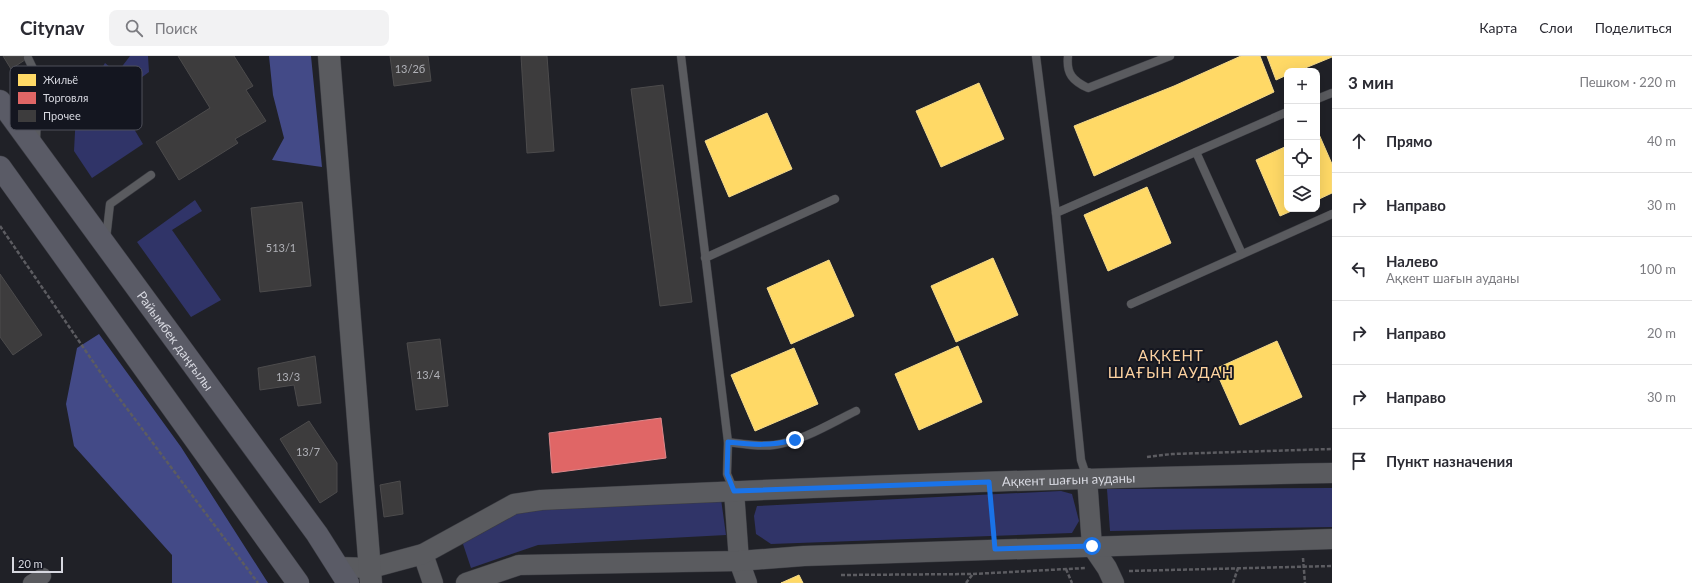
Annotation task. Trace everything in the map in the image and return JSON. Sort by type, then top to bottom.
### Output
[{"type":"highway","name":"Райымбек даңғылы","points":[[0,101],[10,115]]},
{"type":"highway","name":"Райымбек даңғылы","points":[[20,130],[317,534],[343,575]]},
{"type":"highway","points":[[0,167],[298,583]]},
{"type":"main road","points":[[329,56],[371,575]]},
{"type":"street","name":"Ақкент шағын ауданы","points":[[343,575],[371,575],[423,554],[514,504],[541,500],[734,491],[1087,478],[1332,473]]},
{"type":"street","points":[[1087,478],[1092,546],[1110,575]]},
{"type":"street","points":[[734,491],[739,561],[747,583]]},
{"type":"street","points":[[466,583],[519,564],[739,561],[804,556],[1332,539]]},
{"type":"street","points":[[423,554],[433,583]]},
{"type":"lane","points":[[682,56],[728,442],[727,474],[734,491]]},
{"type":"lane","points":[[1036,56],[1056,213],[1081,460],[1087,478]]},
{"type":"lane","points":[[1068,56],[1067,65],[1074,81],[1088,88],[1170,56]]},
{"type":"lane","points":[[28,58],[32,66]]},
{"type":"lane","points":[[1320,98],[1332,93]]},
{"type":"lane","points":[[1056,213],[1284,113]]},
{"type":"lane","points":[[36,152],[37,130]]},
{"type":"lane","points":[[1196,152],[1242,254]]},
{"type":"lane","points":[[105,246],[110,204],[151,175]]},
{"type":"lane","points":[[705,258],[835,199]]},
{"type":"lane","points":[[1131,304],[1332,214]]},
{"type":"lane","points":[[728,442],[774,445],[795,440],[856,411]]},
{"type":"path","points":[[0,226],[107,382],[258,583]]},
{"type":"path","points":[[989,482],[997,573]]},
{"type":"path","points":[[1301,540],[1305,583]]},
{"type":"path","points":[[838,574],[973,574],[1066,569],[1110,575],[1124,571],[1332,566]]},
{"type":"path","points":[[1233,583],[1238,568]]},
{"type":"path","points":[[1066,569],[1072,583]]},
{"type":"path","points":[[966,583],[973,574]]},
{"type":"shaded area","points":[[130,56],[148,56],[149,72],[142,77],[142,66],[122,66]]},
{"type":"shaded area","points":[[269,56],[311,56],[322,167],[272,160],[284,138],[273,95]]},
{"type":"shaded area","points":[[75,130],[135,130],[143,144],[92,178],[74,151]]},
{"type":"shaded area","points":[[195,200],[202,211],[172,230],[221,300],[191,317],[137,242]]},
{"type":"shaded area","points":[[99,334],[181,447],[268,583],[172,583],[172,555],[74,446],[66,404],[77,348]]},
{"type":"shaded area","points":[[1332,488],[1332,527],[1110,531],[1107,489]]},
{"type":"shaded area","points":[[1061,491],[1072,494],[1079,521],[1072,533],[771,544],[756,534],[754,516],[757,506]]},
{"type":"shaded area","points":[[721,499],[726,535],[538,545],[471,568],[462,541],[522,509]]},
{"type":"building: Жильё","points":[[1241,56],[1260,56],[1274,92],[1094,176],[1074,126],[1174,86]]},
{"type":"building: Жильё","points":[[1267,56],[1332,56],[1305,68],[1284,68],[1284,76],[1276,80]]},
{"type":"building: Жильё","points":[[979,83],[1004,139],[941,167],[916,111]]},
{"type":"building: Жильё","points":[[767,113],[792,169],[729,197],[705,141]]},
{"type":"building: Жильё","points":[[1320,137],[1332,164],[1332,193],[1320,199]]},
{"type":"building: Жильё","points":[[1284,147],[1284,212],[1289,212],[1280,216],[1256,160]]},
{"type":"building: Жильё","points":[[1147,187],[1171,243],[1108,271],[1084,215]]},
{"type":"building: Жильё","points":[[993,258],[1018,315],[956,342],[931,286]]},
{"type":"building: Жильё","points":[[829,260],[854,316],[791,344],[767,288]]},
{"type":"building: Жильё","points":[[1277,341],[1302,397],[1240,425],[1215,369]]},
{"type":"building: Жильё","points":[[958,346],[982,402],[919,430],[895,374]]},
{"type":"building: Жильё","points":[[794,348],[818,404],[755,431],[731,375]]},
{"type":"building: Жильё","points":[[799,575],[803,583],[781,583]]},
{"type":"building: Торговля","points":[[661,418],[666,458],[552,473],[549,433]]},
{"type":"building: Прочее","points":[[3,56],[31,56],[16,66],[10,66],[10,67]]},
{"type":"building: Прочее","points":[[178,56],[234,56],[253,86],[246,90],[266,121],[235,139],[238,143],[179,180],[156,142],[210,108]]},
{"type":"building: Прочее","points":[[390,56],[428,56],[431,81],[394,86]]},
{"type":"building: Прочее","points":[[521,56],[547,56],[554,151],[527,153]]},
{"type":"building: Прочее","points":[[663,85],[692,302],[660,306],[631,89]]},
{"type":"building: Прочее","points":[[302,202],[311,286],[260,292],[251,208]]},
{"type":"building: Прочее","points":[[0,274],[42,335],[13,355],[0,337]]},
{"type":"building: Прочее","points":[[440,339],[448,406],[416,410],[407,343]]},
{"type":"building: Прочее","points":[[315,356],[321,403],[298,406],[294,385],[260,390],[258,368]]},
{"type":"building: Прочее","points":[[309,421],[337,463],[337,492],[320,503],[280,439]]},
{"type":"building: Прочее","points":[[400,481],[403,514],[384,517],[380,485]]},
{"type":"district","name":"АҚКЕНТ ШАҒЫН АУДАН","points":[[1171,364]]},
{"type":"route","points":[[795,440],[774,445],[757,446],[728,442],[727,474],[734,491],[989,482],[995,549],[1092,546]]}]
